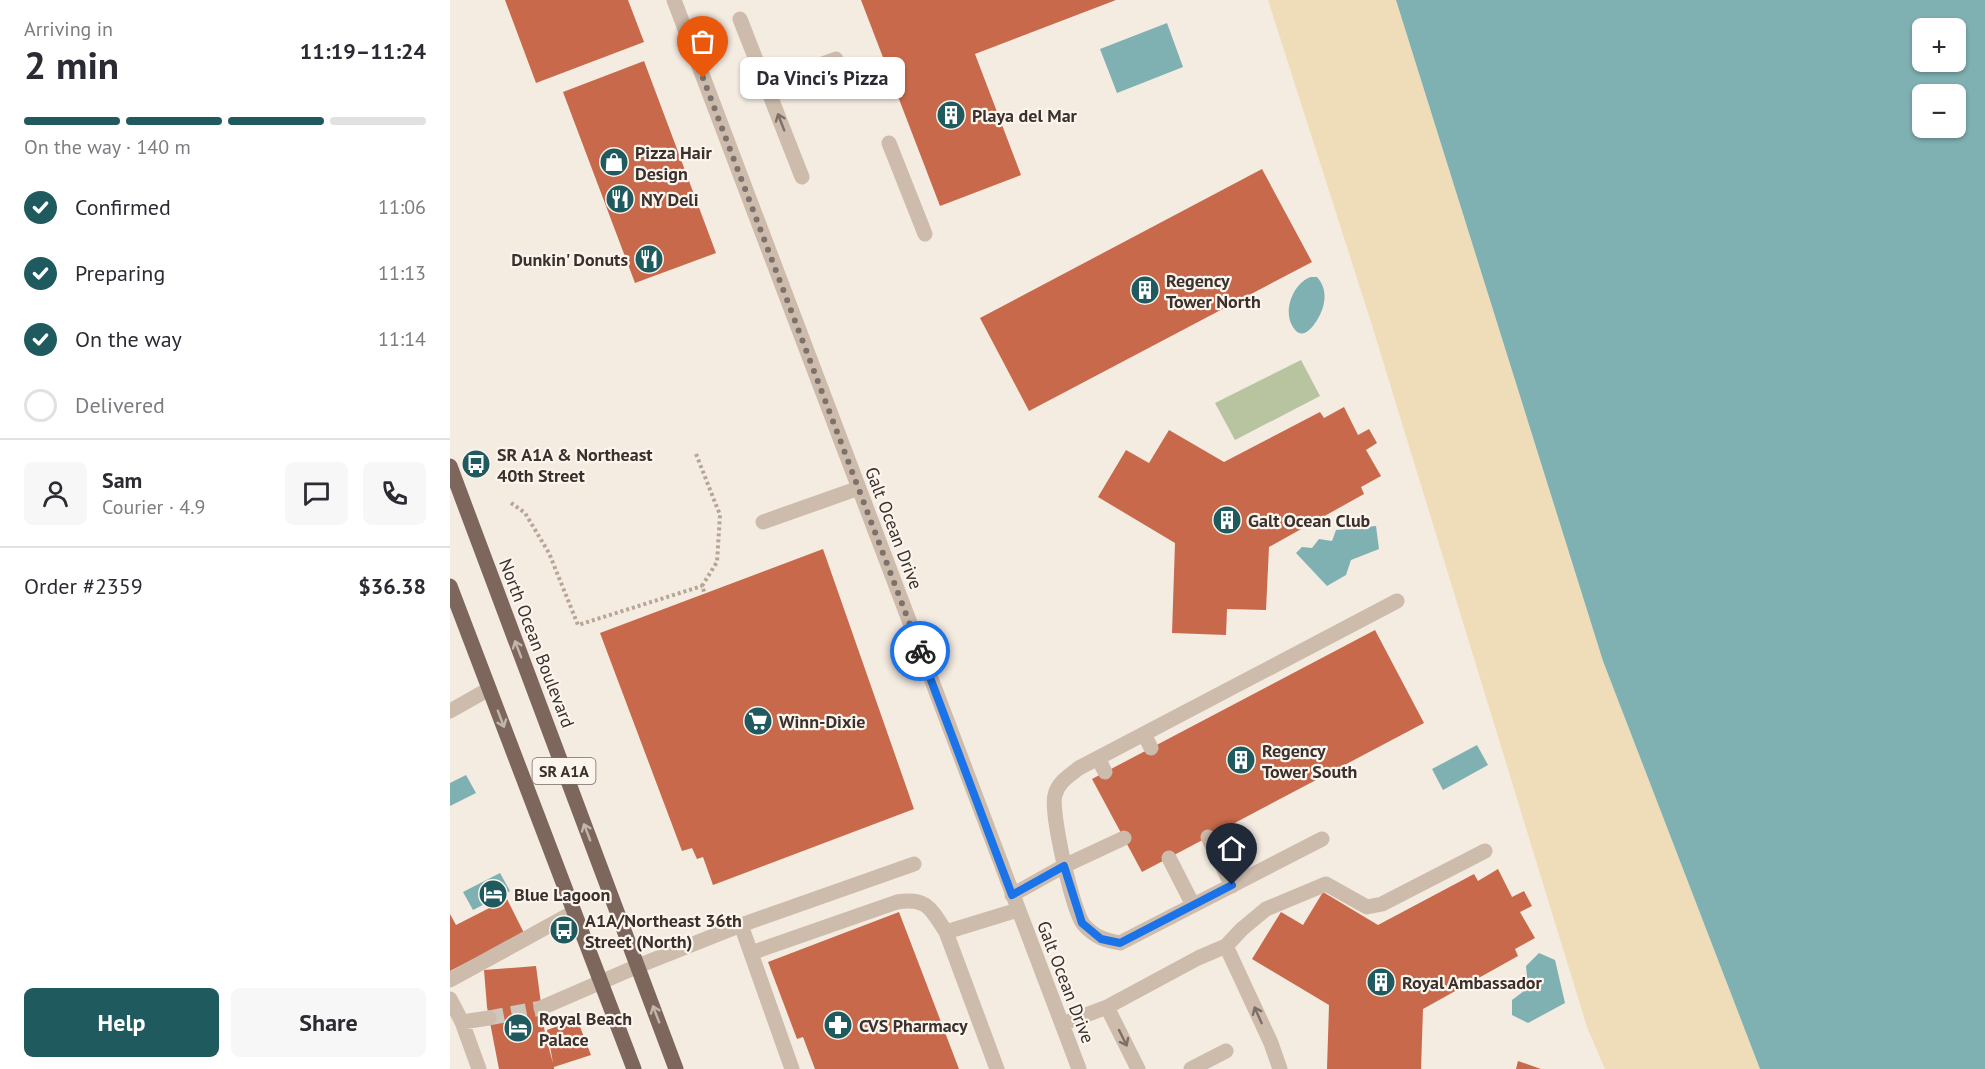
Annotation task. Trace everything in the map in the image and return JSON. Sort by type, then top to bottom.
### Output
[{"type":"main road","name":"North Ocean Boulevard","points":[[450,466],[676,1069]]},
{"type":"main road","name":"SR A1A","points":[[450,589],[634,1069]]},
{"type":"street","name":"Galt Ocean Drive","points":[[674,0],[1079,1069]]},
{"type":"street","points":[[740,19],[801,177]]},
{"type":"street","points":[[766,85],[836,59]]},
{"type":"street","points":[[889,143],[925,234]]},
{"type":"street","points":[[762,522],[859,488]]},
{"type":"street","points":[[1322,839],[1120,943],[1101,939],[1082,923],[1064,866],[1056,823],[1055,795],[1063,780],[1079,768],[1397,601]]},
{"type":"street","points":[[450,711],[489,689]]},
{"type":"street","points":[[1144,734],[1151,748]]},
{"type":"street","points":[[1098,758],[1105,772]]},
{"type":"street","points":[[1208,837],[1232,885]]},
{"type":"street","points":[[1012,895],[1064,866],[1124,838]]},
{"type":"street","points":[[1062,1024],[1107,1007],[1198,958],[1226,946],[1266,909],[1326,884],[1367,907],[1382,904],[1485,851]]},
{"type":"street","points":[[1169,858],[1193,905]]},
{"type":"street","points":[[541,1008],[741,925],[914,864]]},
{"type":"street","points":[[751,953],[897,902],[913,899],[930,908],[946,932],[997,1069]]},
{"type":"street","points":[[946,932],[1018,910]]},
{"type":"street","points":[[450,980],[574,912]]},
{"type":"street","points":[[741,925],[792,1069]]},
{"type":"street","points":[[1226,946],[1271,1043],[1280,1069]]},
{"type":"street","points":[[450,999],[462,1022],[479,1069]]},
{"type":"street","points":[[1107,1007],[1138,1069]]},
{"type":"street","points":[[462,1022],[489,1018]]},
{"type":"street","points":[[1191,1069],[1226,1051]]},
{"type":"path","points":[[511,503],[525,513],[549,553],[578,625],[702,586],[717,562],[720,515],[696,454]]},
{"type":"path","points":[[702,586],[705,594]]},
{"type":"green space","points":[[1301,360],[1320,396],[1235,440],[1215,403]]},
{"type":"sand","points":[[1268,0],[1396,0],[1603,661],[1760,1069],[1605,1069],[1587,1027],[1371,322]]},
{"type":"water","points":[[1396,0],[1985,0],[1985,1069],[1760,1069],[1603,661]]},
{"type":"water","points":[[1167,23],[1183,67],[1117,93],[1100,49]]},
{"type":"water","points":[[1311,277],[1317,277],[1322,284],[1325,295],[1324,303],[1311,328],[1307,332],[1297,332],[1290,320],[1289,305],[1299,285]]},
{"type":"water","points":[[1376,526],[1379,549],[1351,560],[1346,575],[1327,586],[1296,553],[1302,547],[1312,548],[1319,539],[1332,541],[1336,530]]},
{"type":"water","points":[[1477,745],[1488,765],[1443,790],[1432,769]]},
{"type":"water","points":[[466,775],[476,793],[450,806],[450,783]]},
{"type":"water","points":[[500,873],[510,891],[473,910],[463,892]]},
{"type":"water","points":[[1539,953],[1555,960],[1565,1003],[1528,1023],[1512,1015],[1512,1000],[1528,988],[1526,966]]},
{"type":"building","points":[[505,0],[628,0],[644,42],[536,83]]},
{"type":"building","name":"Playa del Mar","points":[[861,0],[1116,0],[975,54],[1021,175],[940,206]]},
{"type":"building","points":[[644,61],[716,253],[635,283],[563,92]]},
{"type":"building","name":"Regency Tower North","points":[[1262,169],[1312,262],[1029,411],[980,318]]},
{"type":"building","name":"Galt Ocean Club","points":[[1344,407],[1358,435],[1369,429],[1377,443],[1366,450],[1381,476],[1361,487],[1364,494],[1269,547],[1266,610],[1227,609],[1226,635],[1172,633],[1175,543],[1098,497],[1126,450],[1149,463],[1169,430],[1224,462],[1320,412],[1324,418]]},
{"type":"building","name":"Winn-Dixie","points":[[823,549],[914,809],[713,885],[703,857],[697,859],[692,848],[682,851],[600,633]]},
{"type":"building","name":"Regency Tower South","points":[[1375,630],[1424,723],[1142,872],[1092,779]]},
{"type":"building","name":"Royal Ambassador","points":[[1498,869],[1512,897],[1524,891],[1532,906],[1520,912],[1535,938],[1515,949],[1518,956],[1423,1009],[1421,1069],[1327,1069],[1329,1005],[1252,959],[1281,912],[1303,925],[1323,892],[1378,925],[1474,874],[1478,881]]},
{"type":"building","points":[[507,899],[524,933],[450,971],[450,914],[456,925]]},
{"type":"building","points":[[899,912],[959,1069],[815,1069],[803,1037],[797,1039],[768,962]]},
{"type":"building","name":"Royal Beach Palace","points":[[536,966],[545,1034],[553,1063],[547,1030],[577,1019],[591,1055],[554,1067],[554,1069],[499,1069],[487,1007],[484,970]]},
{"type":"building","points":[[1518,1061],[1541,1069],[1516,1069]]},
{"type":"tunnel","points":[[489,1018],[541,1008]]},
{"type":"way so far","points":[[703,78],[920,651]]},
{"type":"place","name":"Da Vinci's Pizza","points":[[703,78]]},
{"type":"place","name":"Playa del Mar","points":[[951,115]]},
{"type":"place","name":"Pizza Hair Design","points":[[614,162]]},
{"type":"place","name":"NY Deli","points":[[620,199]]},
{"type":"place","name":"Dunkin' Donuts","points":[[649,259]]},
{"type":"place","name":"Regency Tower North","points":[[1145,290]]},
{"type":"place","name":"SR A1A & Northeast 40th Street","points":[[476,464]]},
{"type":"place","name":"Galt Ocean Club","points":[[1227,520]]},
{"type":"place","name":"Winn-Dixie","points":[[758,721]]},
{"type":"place","name":"Regency Tower South","points":[[1241,760]]},
{"type":"place","name":"Blue Lagoon","points":[[493,894]]},
{"type":"place","name":"A1A/Northeast 36th Street (North)","points":[[564,930]]},
{"type":"place","name":"Royal Ambassador","points":[[1381,982]]},
{"type":"place","name":"CVS Pharmacy","points":[[838,1025]]},
{"type":"place","name":"Royal Beach Palace","points":[[518,1028]]},
{"type":"route","points":[[920,651],[1012,895],[1064,866],[1082,923],[1101,939],[1120,943],[1232,885]]}]
